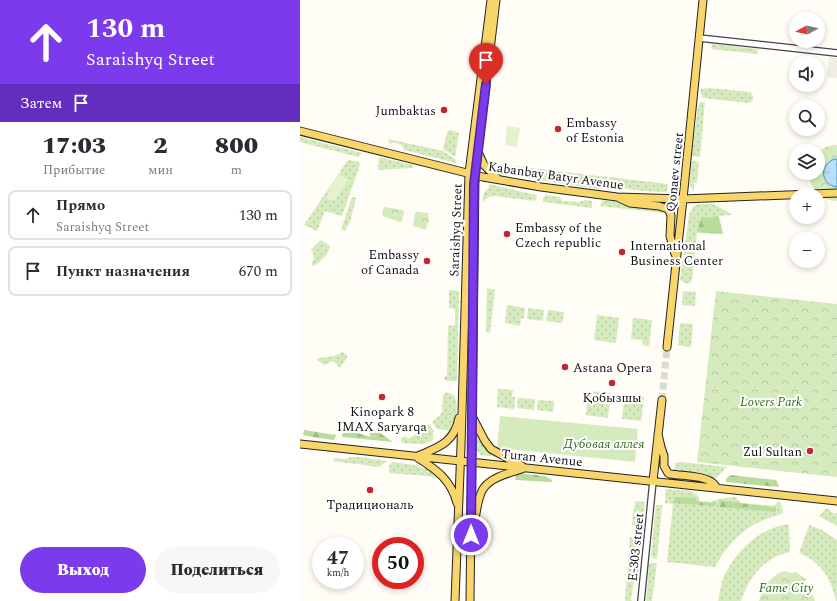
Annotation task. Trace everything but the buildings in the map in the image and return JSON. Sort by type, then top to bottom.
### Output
[{"type":"main road","name":"Saraishyq Street","points":[[455,601],[472,174],[491,0]]},
{"type":"main road","name":"Saraishyq Street","points":[[471,535],[472,174],[478,151],[496,0]]},
{"type":"main road","name":"Qonaev street","points":[[667,347],[703,0]]},
{"type":"main road","name":"Kabanbay Batyr Avenue","points":[[300,132],[472,174],[541,187],[617,197],[683,199],[837,193]]},
{"type":"main road","points":[[478,151],[484,165],[498,179]]},
{"type":"main road","points":[[617,197],[630,203],[659,206],[668,209],[671,215],[670,236],[677,259]]},
{"type":"main road","points":[[653,481],[662,400]]},
{"type":"main road","points":[[416,457],[446,443],[450,439],[458,425],[462,405]]},
{"type":"main road","points":[[472,417],[483,439],[491,449],[526,468]]},
{"type":"main road","points":[[658,434],[664,456],[664,466],[668,473],[708,480],[717,488]]},
{"type":"main road","name":"Turan Avenue","points":[[300,444],[837,501]]},
{"type":"main road","points":[[416,457],[429,465],[447,480],[459,508]]},
{"type":"main road","points":[[470,601],[471,535],[479,500],[484,489],[492,481],[500,476],[526,468]]},
{"type":"street","points":[[699,38],[837,53]]},
{"type":"street","points":[[641,601],[653,481]]},
{"type":"green space","points":[[712,44],[757,49],[758,54],[711,49]]},
{"type":"green space","points":[[709,88],[751,92],[753,100],[749,103],[703,98],[700,92],[701,89]]},
{"type":"green space","points":[[700,102],[705,102],[700,157],[692,156],[698,105]]},
{"type":"green space","points":[[507,126],[520,128],[517,147],[505,145]]},
{"type":"green space","points":[[451,130],[459,133],[455,157],[443,149],[447,133]]},
{"type":"green space","points":[[300,137],[362,153],[358,157],[300,142]]},
{"type":"green space","points":[[388,139],[443,151],[455,159],[456,163],[404,150],[402,145],[393,142],[390,144]]},
{"type":"green space","points":[[837,145],[834,187],[837,187],[837,201],[826,199],[825,188],[814,188],[811,184],[810,180],[825,180],[826,147]]},
{"type":"green space","points":[[379,157],[413,165],[413,168],[378,170]]},
{"type":"green space","points":[[348,160],[359,162],[360,165],[342,216],[325,211],[317,231],[304,225]]},
{"type":"green space","points":[[691,161],[699,162],[697,183],[694,183],[694,192],[690,186]]},
{"type":"green space","points":[[490,163],[607,177],[606,187],[602,189],[591,188],[539,180],[497,171],[489,167]]},
{"type":"green space","points":[[339,174],[348,180],[335,201],[326,198],[329,190]]},
{"type":"green space","points":[[609,177],[668,184],[667,190],[665,192],[608,186]]},
{"type":"green space","points":[[489,184],[536,195],[537,197],[535,201],[495,196],[489,197],[482,202],[484,193],[489,187]]},
{"type":"green space","points":[[546,195],[560,197],[562,201],[592,201],[592,208],[543,202],[543,198]]},
{"type":"green space","points":[[352,197],[356,198],[350,222],[345,231],[341,230]]},
{"type":"green space","points":[[603,200],[618,202],[630,206],[664,209],[663,213],[600,206]]},
{"type":"green space","points":[[697,204],[714,204],[731,215],[719,216],[723,234],[697,233],[692,281],[687,284],[680,280],[689,215],[692,208]]},
{"type":"green space","points":[[384,207],[403,210],[404,213],[402,221],[400,222],[383,216],[382,213]]},
{"type":"green space","points":[[415,213],[428,213],[429,219],[426,230],[413,226]]},
{"type":"green space","points":[[717,215],[723,234],[697,232],[701,217],[711,217]]},
{"type":"green space","points":[[321,240],[330,246],[329,249],[322,260],[314,266],[311,265],[314,257],[311,249]]},
{"type":"green space","points":[[487,288],[495,290],[490,333],[486,332]]},
{"type":"green space","points":[[449,290],[459,291],[457,381],[447,381],[444,379],[447,375],[448,326],[455,325],[455,309],[449,308]]},
{"type":"green space","points":[[683,291],[696,292],[695,306],[682,305]]},
{"type":"green space","name":"Lovers Park","points":[[716,291],[837,304],[837,477],[697,462]]},
{"type":"green space","points":[[507,305],[525,308],[524,319],[521,318],[520,326],[505,323]]},
{"type":"green space","points":[[528,308],[544,310],[543,321],[527,319]]},
{"type":"green space","points":[[548,310],[564,312],[562,323],[546,321]]},
{"type":"green space","points":[[597,315],[619,318],[616,343],[594,340]]},
{"type":"green space","points":[[633,318],[652,320],[649,346],[642,345],[643,340],[631,339]]},
{"type":"green space","points":[[680,323],[693,324],[691,347],[678,345]]},
{"type":"green space","points":[[342,352],[348,356],[340,368],[334,361],[324,365],[316,359],[336,355]]},
{"type":"green space","points":[[498,389],[513,390],[512,397],[515,397],[514,409],[497,407]]},
{"type":"green space","points":[[588,391],[611,393],[608,418],[586,415]]},
{"type":"green space","points":[[447,392],[454,395],[457,410],[454,426],[445,440],[443,438],[448,431],[437,429],[432,422],[442,413],[443,395]]},
{"type":"green space","points":[[637,396],[644,397],[641,421],[622,419],[624,400],[637,401]]},
{"type":"green space","points":[[518,398],[535,399],[534,410],[517,408]]},
{"type":"green space","points":[[538,400],[554,401],[553,412],[537,410]]},
{"type":"green space","name":"Дубовая аллея","points":[[500,416],[638,429],[635,462],[497,448]]},
{"type":"green space","points":[[429,424],[434,431],[433,440],[425,444],[403,443],[401,441],[401,439],[405,436],[409,439]]},
{"type":"green space","points":[[304,430],[336,435],[334,440],[318,438],[303,435]]},
{"type":"green space","points":[[343,430],[363,431],[354,432],[371,437],[369,432],[380,433],[393,442],[342,437]]},
{"type":"green space","points":[[475,431],[483,443],[498,456],[497,457],[481,455],[476,451]]},
{"type":"green space","points":[[352,457],[387,461],[379,467],[333,461],[335,458],[345,459]]},
{"type":"green space","points":[[394,462],[414,465],[427,469],[443,480],[428,476],[389,473],[389,467]]},
{"type":"green space","points":[[681,462],[727,467],[716,478],[696,473],[674,471],[675,463]]},
{"type":"green space","points":[[517,473],[545,476],[552,480],[552,482],[515,480]]},
{"type":"green space","points":[[730,475],[776,480],[779,486],[726,482],[726,479]]},
{"type":"green space","points":[[666,489],[692,491],[699,497],[699,501],[711,502],[718,499],[735,497],[741,503],[774,506],[780,502],[783,513],[759,522],[745,530],[728,547],[715,567],[667,562],[673,504],[665,503]]},
{"type":"green space","points":[[675,497],[696,498],[697,502],[716,503],[715,506],[674,503]]},
{"type":"green space","points":[[719,500],[776,508],[776,512],[720,507]]},
{"type":"green space","points":[[635,501],[645,502],[643,525],[632,525]]},
{"type":"green space","points":[[656,505],[662,505],[657,559],[651,556]]},
{"type":"green space","points":[[828,508],[833,513],[837,513],[837,526],[819,516]]},
{"type":"green space","points":[[789,524],[790,552],[772,559],[759,569],[753,576],[741,601],[718,601],[725,574],[736,556],[743,548],[751,541],[769,530]]},
{"type":"green space","points":[[809,525],[822,530],[837,540],[837,601],[824,572],[813,561],[799,553]]},
{"type":"green space","points":[[630,537],[641,538],[638,579],[634,580],[632,601],[625,601]]},
{"type":"green space","points":[[657,563],[652,601],[646,601],[649,564]]},
{"type":"green space","name":"Fame City","points":[[784,571],[791,573],[796,572],[806,579],[805,582],[809,586],[815,601],[759,601],[762,591],[771,579]]},
{"type":"shaded area","points":[[829,57],[837,58],[837,78],[828,77],[827,75]]},
{"type":"water","points":[[837,159],[837,187],[831,185],[825,179],[825,168],[830,162]]},
{"type":"tunnel","points":[[662,400],[667,347]]},
{"type":"place","name":"Jumbaktas","points":[[444,110]]},
{"type":"place","name":"Embassy of Estonia","points":[[558,129]]},
{"type":"place","name":"Embassy of the Czech republic","points":[[507,234]]},
{"type":"place","name":"International Business Center","points":[[622,252]]},
{"type":"place","name":"Embassy of Canada","points":[[427,261]]},
{"type":"place","name":"Astana Opera","points":[[565,367]]},
{"type":"place","name":"Қобызшы","points":[[612,383]]},
{"type":"place","name":"Kinopark 8 IMAX Saryarqa","points":[[382,397]]},
{"type":"place","name":"Zul Sultan","points":[[810,451]]},
{"type":"place","name":"Традициональ","points":[[370,490]]},
{"type":"route","points":[[471,535],[474,184],[486,84]]}]
